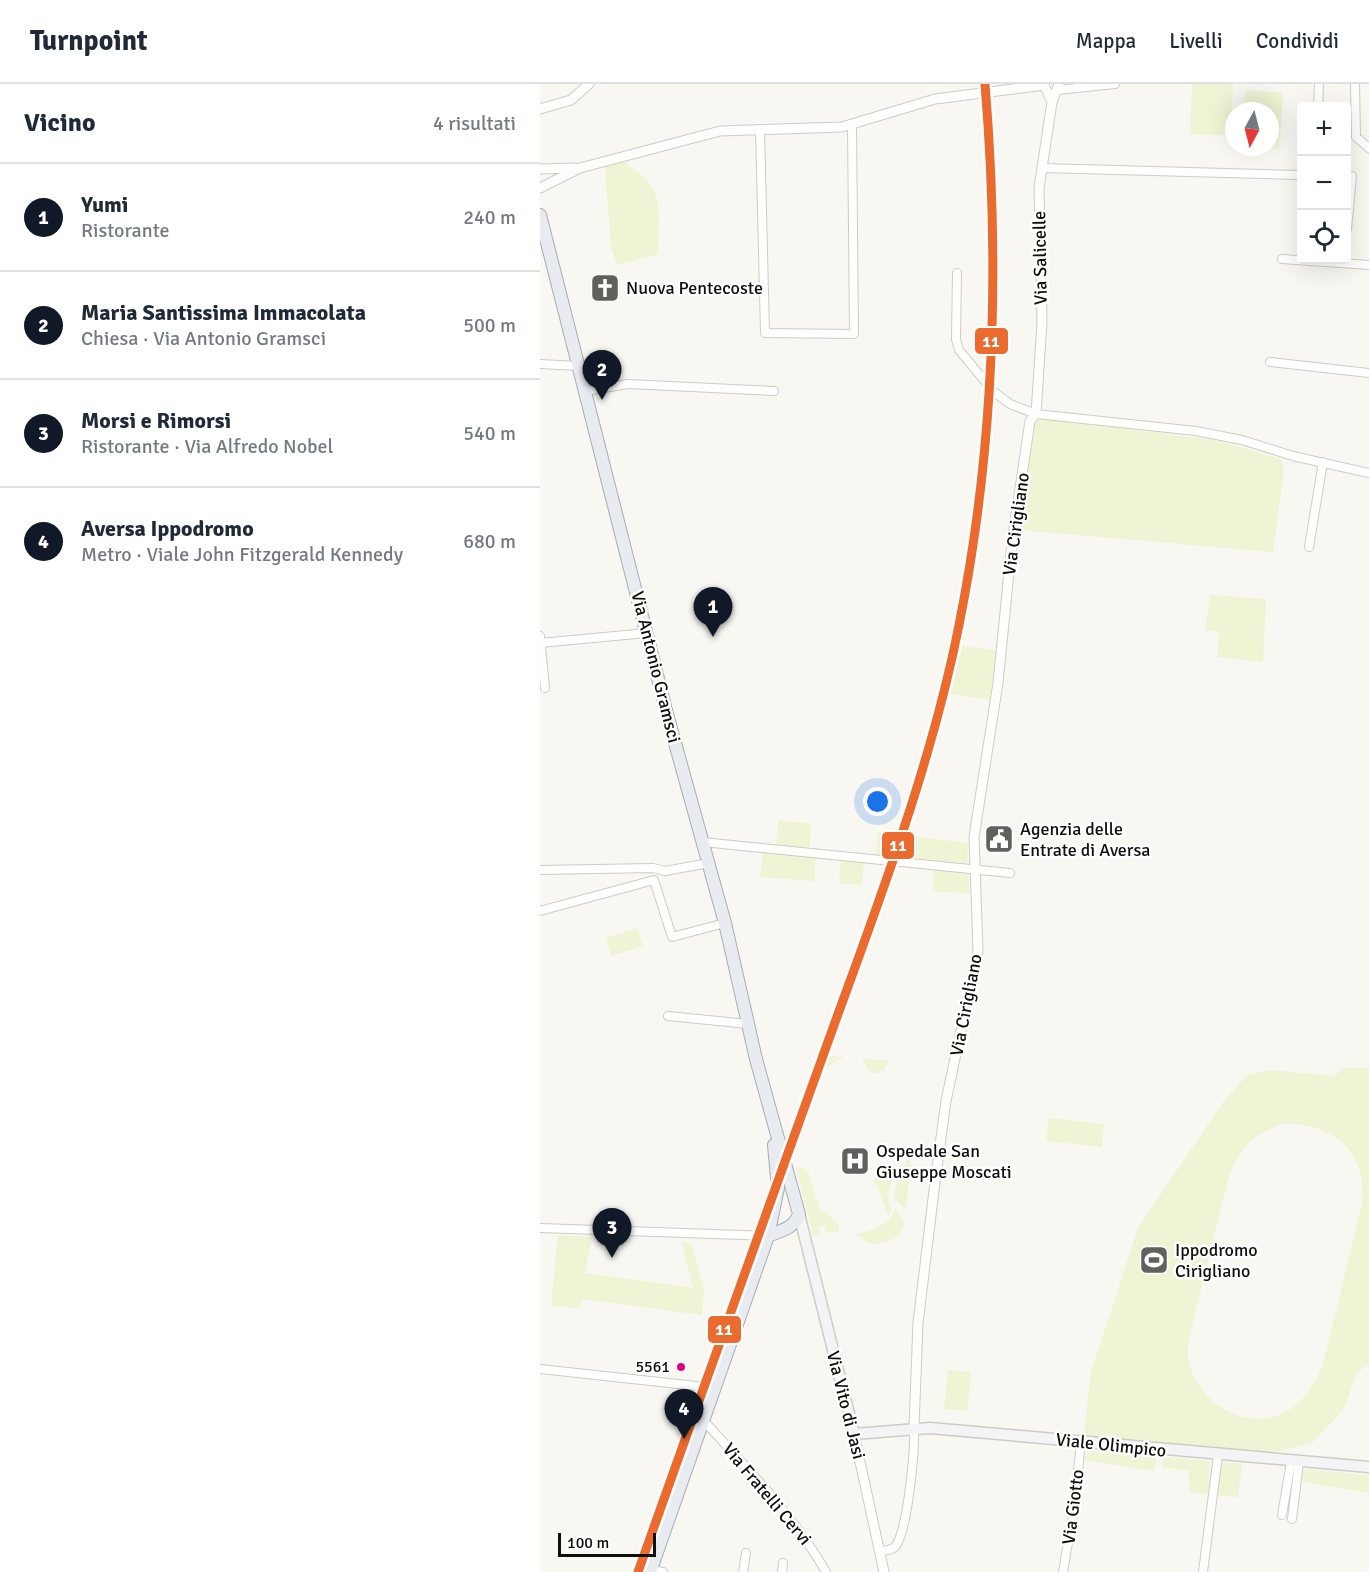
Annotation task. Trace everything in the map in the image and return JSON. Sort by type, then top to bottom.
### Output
[{"type":"main road","name":"Via Antonio Gramsci","points":[[540,215],[667,714],[725,923],[748,1024],[799,1214]]},
{"type":"main road","name":"Via Antonio Gramsci","points":[[655,1571],[704,1420],[768,1236],[778,1188],[772,1118]]},
{"type":"main road","points":[[778,1188],[787,1185],[792,1187]]},
{"type":"main road","points":[[774,1207],[782,1224],[805,1238]]},
{"type":"main road","points":[[768,1236],[788,1228],[797,1220],[799,1214]]},
{"type":"main road","name":"Via Vito di Jasi","points":[[799,1214],[854,1434]]},
{"type":"main road","name":"Viale Olimpico","points":[[854,1434],[914,1428],[1369,1467]]},
{"type":"street","points":[[540,109],[571,100],[589,84]]},
{"type":"street","points":[[991,90],[1008,84]]},
{"type":"street","points":[[1043,84],[1052,102]]},
{"type":"street","points":[[540,188],[580,168],[637,151],[720,131],[831,128],[852,125],[922,102],[991,90],[1043,84],[1057,86],[1115,84]]},
{"type":"street","points":[[1318,84],[1318,102]]},
{"type":"street","points":[[1355,84],[1356,137],[1369,148]]},
{"type":"street","name":"Via Salicelle","points":[[1036,414],[1042,322],[1039,188],[1052,102],[1057,86]]},
{"type":"street","points":[[760,129],[765,333],[854,334],[852,125]]},
{"type":"street","points":[[540,169],[580,168]]},
{"type":"street","points":[[1042,168],[1297,175]]},
{"type":"street","points":[[1282,259],[1369,265]]},
{"type":"street","points":[[957,273],[956,339],[959,350],[994,392],[1010,404],[1036,414],[1196,431],[1242,440],[1293,456],[1369,473]]},
{"type":"street","points":[[1270,362],[1369,373]]},
{"type":"street","points":[[540,364],[579,366]]},
{"type":"street","points":[[585,391],[628,384],[774,391]]},
{"type":"street","name":"Via Cirigliano","points":[[881,1551],[894,1548],[898,1544],[904,1517],[914,1428],[918,1323],[936,1174],[946,1101],[978,950],[973,868],[974,837],[998,683],[1012,542],[1030,421],[1036,414]]},
{"type":"street","points":[[1309,547],[1323,462]]},
{"type":"street","points":[[540,643],[648,633]]},
{"type":"street","points":[[540,636],[545,688]]},
{"type":"street","points":[[703,842],[1010,873]]},
{"type":"street","points":[[540,870],[653,868],[664,871],[709,864]]},
{"type":"street","points":[[540,911],[654,880],[672,936],[725,923]]},
{"type":"street","points":[[668,1016],[748,1024]]},
{"type":"street","points":[[744,1234],[765,1227],[774,1207]]},
{"type":"street","points":[[540,1228],[768,1236]]},
{"type":"street","points":[[540,1369],[715,1388]]},
{"type":"street","name":"Via Fratelli Cervi","points":[[704,1420],[758,1479],[814,1551],[826,1572]]},
{"type":"street","name":"Via Vito di Jasi","points":[[854,1434],[884,1572]]},
{"type":"street","name":"Via Giotto","points":[[1063,1572],[1081,1443]]},
{"type":"street","points":[[1203,1572],[1218,1455]]},
{"type":"street","points":[[1282,1515],[1295,1462]]},
{"type":"street","points":[[1292,1519],[1295,1462]]},
{"type":"street","points":[[743,1572],[746,1553]]},
{"type":"green space","points":[[1192,84],[1233,84],[1232,102],[1225,102],[1225,135],[1190,134]]},
{"type":"green space","points":[[1245,90],[1283,93],[1279,149],[1279,102],[1244,102]]},
{"type":"green space","points":[[625,162],[645,178],[654,191],[659,218],[658,254],[617,265],[611,248],[605,166]]},
{"type":"green space","points":[[1037,418],[1215,440],[1281,459],[1284,470],[1273,552],[1019,530],[1032,424]]},
{"type":"green space","points":[[1210,595],[1266,599],[1263,662],[1217,657],[1219,631],[1205,631]]},
{"type":"green space","points":[[947,644],[998,651],[990,700],[944,693]]},
{"type":"green space","points":[[778,820],[811,824],[809,848],[776,845]]},
{"type":"green space","points":[[878,832],[968,843],[967,863],[876,855]]},
{"type":"green space","points":[[763,852],[816,857],[814,881],[760,877]]},
{"type":"green space","points":[[841,859],[864,861],[862,885],[839,883]]},
{"type":"green space","points":[[934,868],[968,872],[970,894],[933,891]]},
{"type":"green space","points":[[637,928],[643,946],[611,956],[606,938]]},
{"type":"green space","points":[[814,1054],[844,1057],[823,1069],[817,1066]]},
{"type":"green space","points":[[862,1058],[889,1062],[884,1070],[874,1074],[867,1069]]},
{"type":"green space","name":"Ippodromo Cirigliano","points":[[1343,1068],[1369,1068],[1369,1365],[1357,1372],[1344,1409],[1313,1442],[1273,1453],[1084,1436],[1091,1372],[1138,1228],[1223,1102],[1247,1075],[1272,1070],[1335,1076]],"holes":[[[1284,1123],[1318,1129],[1344,1144],[1359,1169],[1362,1204],[1322,1368],[1316,1379],[1297,1404],[1277,1416],[1261,1419],[1244,1417],[1215,1403],[1203,1391],[1194,1377],[1189,1361],[1190,1334],[1230,1172],[1235,1162],[1251,1141],[1265,1131]]]},
{"type":"green space","points":[[1049,1118],[1104,1124],[1102,1147],[1046,1141]]},
{"type":"green space","points":[[912,1150],[906,1210],[894,1198],[897,1180],[902,1179],[903,1168]]},
{"type":"green space","points":[[803,1167],[808,1171],[820,1211],[826,1212],[839,1226],[839,1231],[826,1233],[824,1226],[819,1228],[820,1234],[813,1236],[796,1168]]},
{"type":"green space","points":[[876,1176],[891,1180],[888,1199],[892,1212],[888,1217],[877,1185],[873,1185]]},
{"type":"green space","points":[[895,1208],[905,1223],[900,1234],[892,1240],[870,1244],[856,1234],[885,1223]]},
{"type":"green space","points":[[558,1235],[592,1237],[585,1273],[693,1288],[682,1243],[692,1244],[704,1290],[702,1315],[582,1299],[580,1308],[551,1306]]},
{"type":"green space","points":[[948,1370],[971,1372],[967,1411],[944,1409]]},
{"type":"green space","points":[[1089,1451],[1156,1457],[1155,1471],[1084,1460]]},
{"type":"green space","points":[[1163,1457],[1210,1461],[1208,1494],[1189,1492],[1190,1483],[1195,1483],[1188,1481],[1189,1471],[1162,1467]]},
{"type":"green space","points":[[1221,1462],[1242,1464],[1238,1497],[1216,1495]]},
{"type":"green space","points":[[1304,1469],[1369,1475],[1369,1493],[1302,1482]]},
{"type":"transit line","name":"11","points":[[638,1572],[902,834],[934,730],[947,678],[971,558],[987,423],[993,288],[990,152],[985,84]]},
{"type":"place","name":"Nuova Pentecoste","points":[[605,288]]},
{"type":"place","name":"Maria Santissima Immacolata","points":[[602,400]]},
{"type":"place","name":"Yumi","points":[[713,637]]},
{"type":"place","name":"Agenzia delle Entrate di Aversa","points":[[999,839]]},
{"type":"place","name":"Ospedale San Giuseppe Moscati","points":[[855,1161]]},
{"type":"place","name":"Morsi e Rimorsi","points":[[612,1258]]},
{"type":"place","name":"Ippodromo Cirigliano","points":[[1154,1260]]},
{"type":"place","name":"5561","points":[[681,1367]]},
{"type":"place","name":"Aversa Ippodromo","points":[[684,1439]]}]
